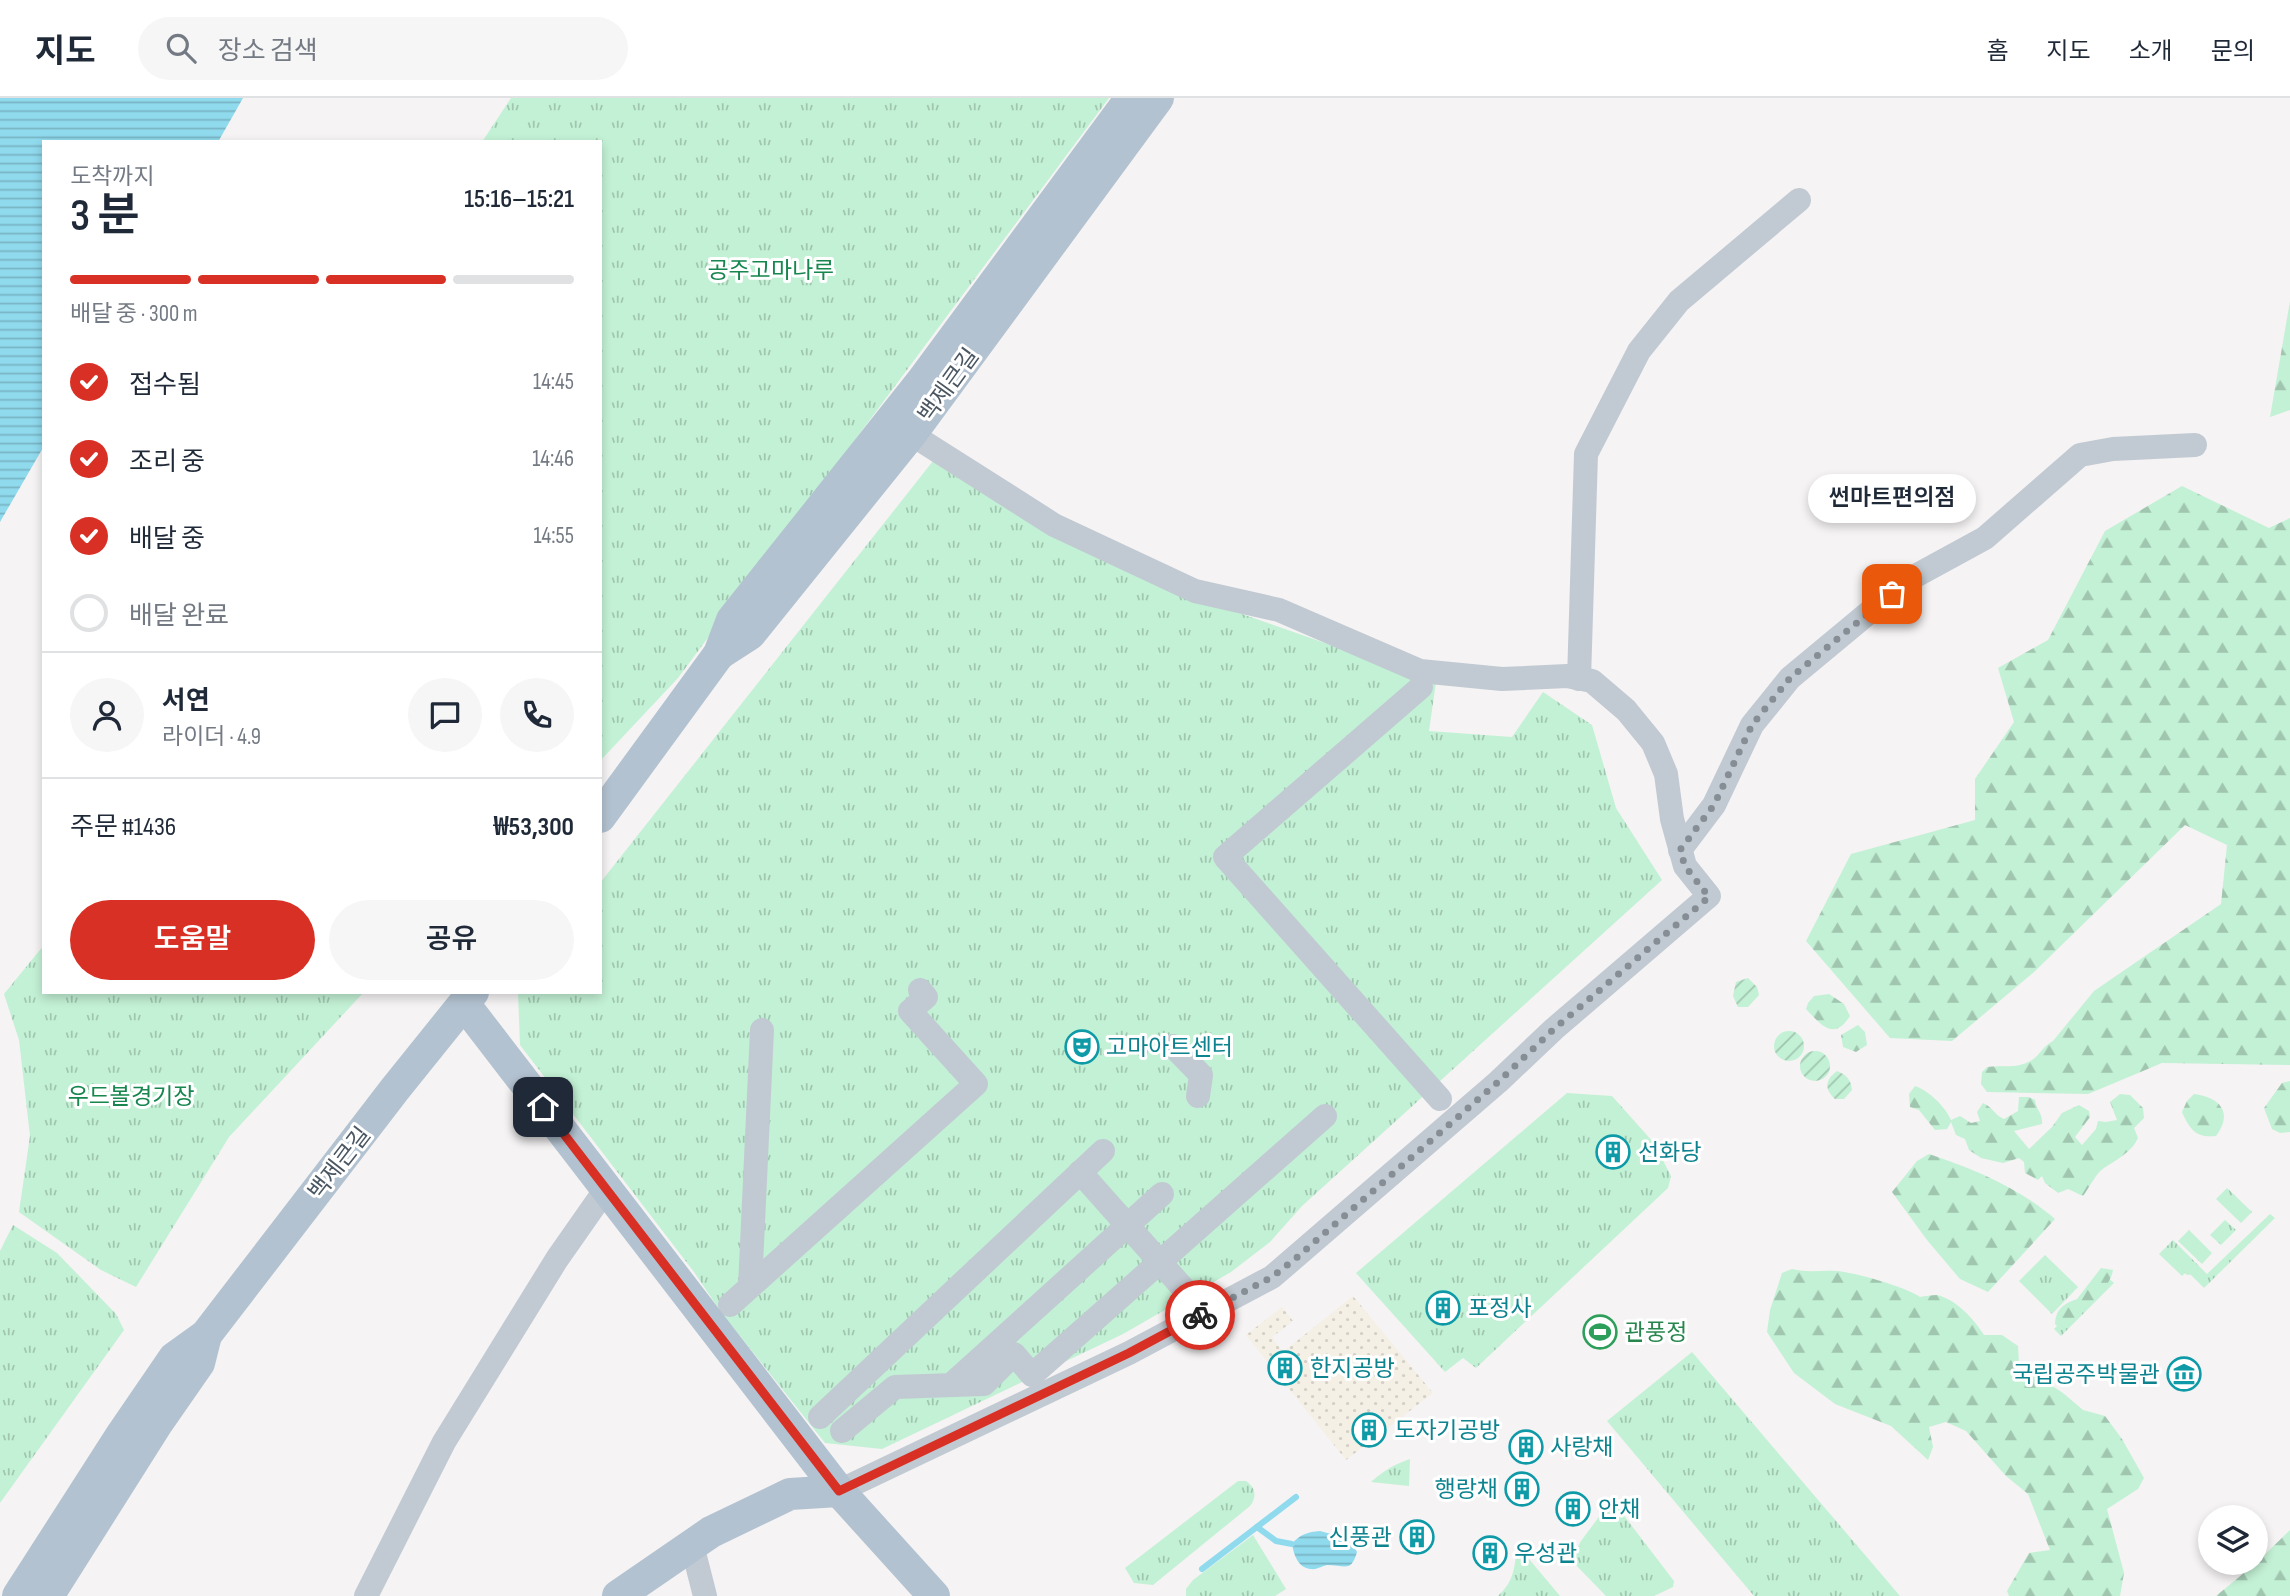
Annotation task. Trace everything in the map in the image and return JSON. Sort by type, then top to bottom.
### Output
[{"type":"main road","name":"백제큰길","points":[[602,814],[719,654],[732,620],[922,381],[1131,98]]},
{"type":"main road","name":"백제큰길","points":[[719,654],[750,634],[911,434],[1158,98]]},
{"type":"main road","name":"백제큰길","points":[[18,1596],[122,1434],[174,1359],[206,1335],[395,1089],[469,999]]},
{"type":"main road","points":[[469,999],[606,1189],[839,1491],[934,1596]]},
{"type":"main road","name":"백제큰길","points":[[48,1596],[158,1422],[199,1363],[206,1335]]},
{"type":"main road","points":[[618,1596],[711,1532],[790,1494],[839,1491]]},
{"type":"street","points":[[1579,679],[1586,454],[1639,351],[1679,301],[1799,200]]},
{"type":"street","points":[[839,1491],[1129,1353],[1272,1277],[1709,897],[1685,866],[1672,819],[1666,774],[1653,743],[1626,710],[1592,681],[1567,676],[1502,679],[1420,671],[1279,610],[1195,591],[1054,525],[911,434]]},
{"type":"street","points":[[1680,850],[1714,805],[1752,725],[1790,678],[1908,580],[1985,538],[2080,455],[2113,449],[2195,445]]},
{"type":"street","points":[[1421,687],[1225,857],[1440,1100]]},
{"type":"street","points":[[730,1305],[976,1084],[910,1011],[926,997],[920,990]]},
{"type":"street","points":[[750,1287],[762,1030]]},
{"type":"street","points":[[1173,1046],[1201,1075],[1198,1097]]},
{"type":"street","points":[[842,1431],[895,1387],[985,1384],[1014,1354],[1032,1375],[1325,1116]]},
{"type":"street","points":[[820,1417],[1103,1151]]},
{"type":"street","points":[[1080,1172],[1191,1297]]},
{"type":"street","points":[[366,1596],[444,1442],[557,1259],[606,1189]]},
{"type":"street","points":[[951,1385],[1162,1194]]},
{"type":"street","points":[[692,1545],[705,1596]]},
{"type":"green space","name":"공주고마나루","points":[[511,98],[1109,98],[678,678],[602,759],[602,140],[483,140]]},
{"type":"green space","points":[[2290,301],[2290,410],[2270,417]]},
{"type":"green space","points":[[933,461],[1185,594],[1436,682],[1429,731],[1512,737],[1543,692],[1592,725],[1616,808],[1662,880],[1302,1206],[1270,1242],[1231,1272],[1123,1334],[882,1449],[825,1443],[721,1312],[694,1272],[520,1045],[518,994],[602,994],[602,880]]},
{"type":"green space","points":[[2182,486],[2269,528],[2290,518],[2290,1065],[2162,1063],[2088,1094],[1987,1092],[1981,1084],[1982,1072],[1987,1067],[2016,1066],[2032,1060],[2053,1041],[2094,991],[2221,904],[2227,845],[2185,825],[2034,972],[1952,1041],[1890,1038],[1806,941],[1851,854],[1975,820],[1975,779],[2014,722],[1998,668],[2048,640],[2105,531]]},
{"type":"green space","name":"우드볼경기장","points":[[42,947],[42,994],[362,994],[229,1137],[136,1287],[101,1270],[19,1212],[30,1136],[19,1040],[4,994]]},
{"type":"green space","points":[[1748,978],[1757,987],[1759,995],[1748,1007],[1738,1007],[1733,996],[1736,982]]},
{"type":"green space","points":[[1829,994],[1844,1004],[1850,1016],[1839,1028],[1828,1028],[1806,1009],[1814,996]]},
{"type":"green space","points":[[1858,1025],[1865,1032],[1867,1045],[1856,1052],[1843,1047],[1841,1035]]},
{"type":"green space","points":[[1789,1031],[1800,1035],[1804,1046],[1800,1057],[1789,1061],[1778,1057],[1774,1046],[1778,1035]]},
{"type":"green space","points":[[1815,1051],[1826,1055],[1830,1066],[1826,1077],[1815,1081],[1804,1077],[1800,1066],[1804,1055]]},
{"type":"green space","points":[[1837,1071],[1851,1083],[1852,1090],[1844,1099],[1835,1099],[1827,1085]]},
{"type":"green space","points":[[2290,1081],[2290,1132],[2280,1133],[2272,1129],[2264,1108],[2282,1083]]},
{"type":"green space","points":[[1915,1086],[1936,1100],[1951,1120],[1960,1116],[1971,1123],[1980,1121],[1977,1112],[1983,1103],[2004,1119],[2018,1111],[2019,1097],[2035,1100],[2042,1124],[2014,1131],[2029,1149],[2062,1113],[2079,1105],[2089,1111],[2090,1117],[2075,1137],[2082,1145],[2096,1129],[2098,1121],[2117,1120],[2110,1102],[2120,1094],[2130,1095],[2143,1108],[2144,1118],[2134,1128],[2138,1138],[2132,1147],[2101,1170],[2083,1196],[2068,1189],[2058,1193],[2045,1183],[2042,1176],[2038,1180],[2025,1173],[2024,1162],[2019,1158],[2003,1163],[1981,1158],[1969,1150],[1965,1139],[1956,1135],[1951,1122],[1947,1129],[1935,1130],[1919,1110],[1910,1107],[1909,1094]]},
{"type":"green space","points":[[1567,1093],[1612,1096],[1654,1143],[1671,1176],[1668,1188],[1476,1368],[1463,1358],[1445,1372],[1356,1273]]},
{"type":"green space","points":[[2194,1094],[2211,1098],[2221,1107],[2224,1120],[2216,1136],[2203,1136],[2194,1132],[2185,1118],[2182,1112]]},
{"type":"green space","points":[[1929,1154],[1995,1180],[2055,1219],[1988,1292],[1960,1279],[1892,1192],[1917,1161]]},
{"type":"green space","points":[[2227,1188],[2252,1212],[2241,1223],[2216,1199]]},
{"type":"green space","points":[[2270,1214],[2275,1218],[2204,1288],[2187,1271],[2182,1276],[2159,1254],[2173,1240],[2207,1274]]},
{"type":"green space","points":[[2225,1220],[2236,1230],[2221,1245],[2210,1235]]},
{"type":"green space","points":[[13,1225],[57,1253],[116,1314],[124,1330],[0,1503],[0,1251]]},
{"type":"green space","points":[[2189,1230],[2212,1253],[2202,1264],[2178,1241]]},
{"type":"green space","points":[[2176,1251],[2197,1264],[2196,1274],[2187,1275],[2171,1260]]},
{"type":"green space","points":[[2045,1255],[2078,1287],[2052,1314],[2019,1281]]},
{"type":"green space","points":[[2101,1268],[2113,1270],[2106,1286],[2084,1311],[2060,1329],[2055,1324],[2059,1310],[2077,1299]]},
{"type":"green space","points":[[1792,1269],[1844,1272],[1892,1285],[1920,1297],[1944,1297],[1964,1311],[1984,1335],[2002,1335],[2018,1346],[2019,1364],[2063,1393],[2083,1410],[2105,1416],[2122,1439],[2144,1478],[2138,1489],[2107,1509],[2124,1573],[2120,1596],[2009,1596],[2007,1591],[2029,1553],[2050,1550],[2028,1494],[2006,1476],[1966,1431],[1946,1422],[1929,1427],[1933,1447],[1928,1460],[1891,1426],[1835,1404],[1794,1373],[1767,1332],[1770,1310],[1782,1273]]},
{"type":"green space","points":[[2106,1276],[2114,1283],[2061,1336],[2054,1329]]},
{"type":"green space","points":[[1692,1352],[1900,1596],[1754,1596],[1607,1421]]},
{"type":"green space","points":[[1410,1459],[1409,1486],[1371,1482],[1389,1468]]},
{"type":"green space","points":[[1238,1481],[1246,1481],[1254,1490],[1254,1499],[1250,1506],[1153,1585],[1134,1583],[1125,1568]]},
{"type":"green space","points":[[1610,1502],[1615,1504],[1674,1581],[1673,1587],[1654,1596],[1606,1596],[1571,1560],[1581,1541]]},
{"type":"green space","points":[[2290,1530],[2290,1596],[2216,1596],[2241,1575],[2268,1575],[2268,1551]]},
{"type":"green space","points":[[1253,1535],[1286,1589],[1275,1596],[1186,1596],[1186,1589],[1193,1580]]},
{"type":"green space","points":[[1516,1555],[1529,1559],[1560,1596],[1498,1596],[1512,1577]]},
{"type":"sand","points":[[1353,1296],[1433,1393],[1346,1460],[1246,1335],[1282,1307],[1293,1321],[1272,1337],[1283,1352]]},
{"type":"water","points":[[0,98],[243,98],[219,140],[42,140],[42,449],[0,522]]},
{"type":"water","points":[[1320,1531],[1342,1537],[1354,1547],[1357,1552],[1350,1565],[1327,1565],[1313,1569],[1300,1564],[1292,1544],[1304,1534]]},
{"type":"waterway","points":[[1202,1569],[1296,1497]]},
{"type":"waterway","points":[[1257,1527],[1276,1541],[1292,1544]]},
{"type":"way so far","points":[[1200,1315],[1272,1277],[1295,1259],[1498,1082],[1554,1029],[1709,897],[1685,866],[1680,850],[1714,805],[1752,725],[1790,678],[1892,594]]},
{"type":"place","name":"썬마트편의점","points":[[1892,594]]},
{"type":"place","name":"고마아트센터","points":[[1082,1047]]},
{"type":"place","name":"선화당","points":[[1613,1152]]},
{"type":"place","name":"포정사","points":[[1443,1308]]},
{"type":"place","name":"관풍정","points":[[1600,1332]]},
{"type":"place","name":"한지공방","points":[[1285,1368]]},
{"type":"place","name":"국립공주박물관","points":[[2184,1374]]},
{"type":"place","name":"도자기공방","points":[[1369,1430]]},
{"type":"place","name":"사랑채","points":[[1526,1447]]},
{"type":"place","name":"행랑채","points":[[1522,1489]]},
{"type":"place","name":"안채","points":[[1573,1509]]},
{"type":"place","name":"신풍관","points":[[1417,1537]]},
{"type":"place","name":"우성관","points":[[1490,1553]]},
{"type":"route","points":[[543,1107],[839,1491],[1129,1353],[1200,1315]]}]
